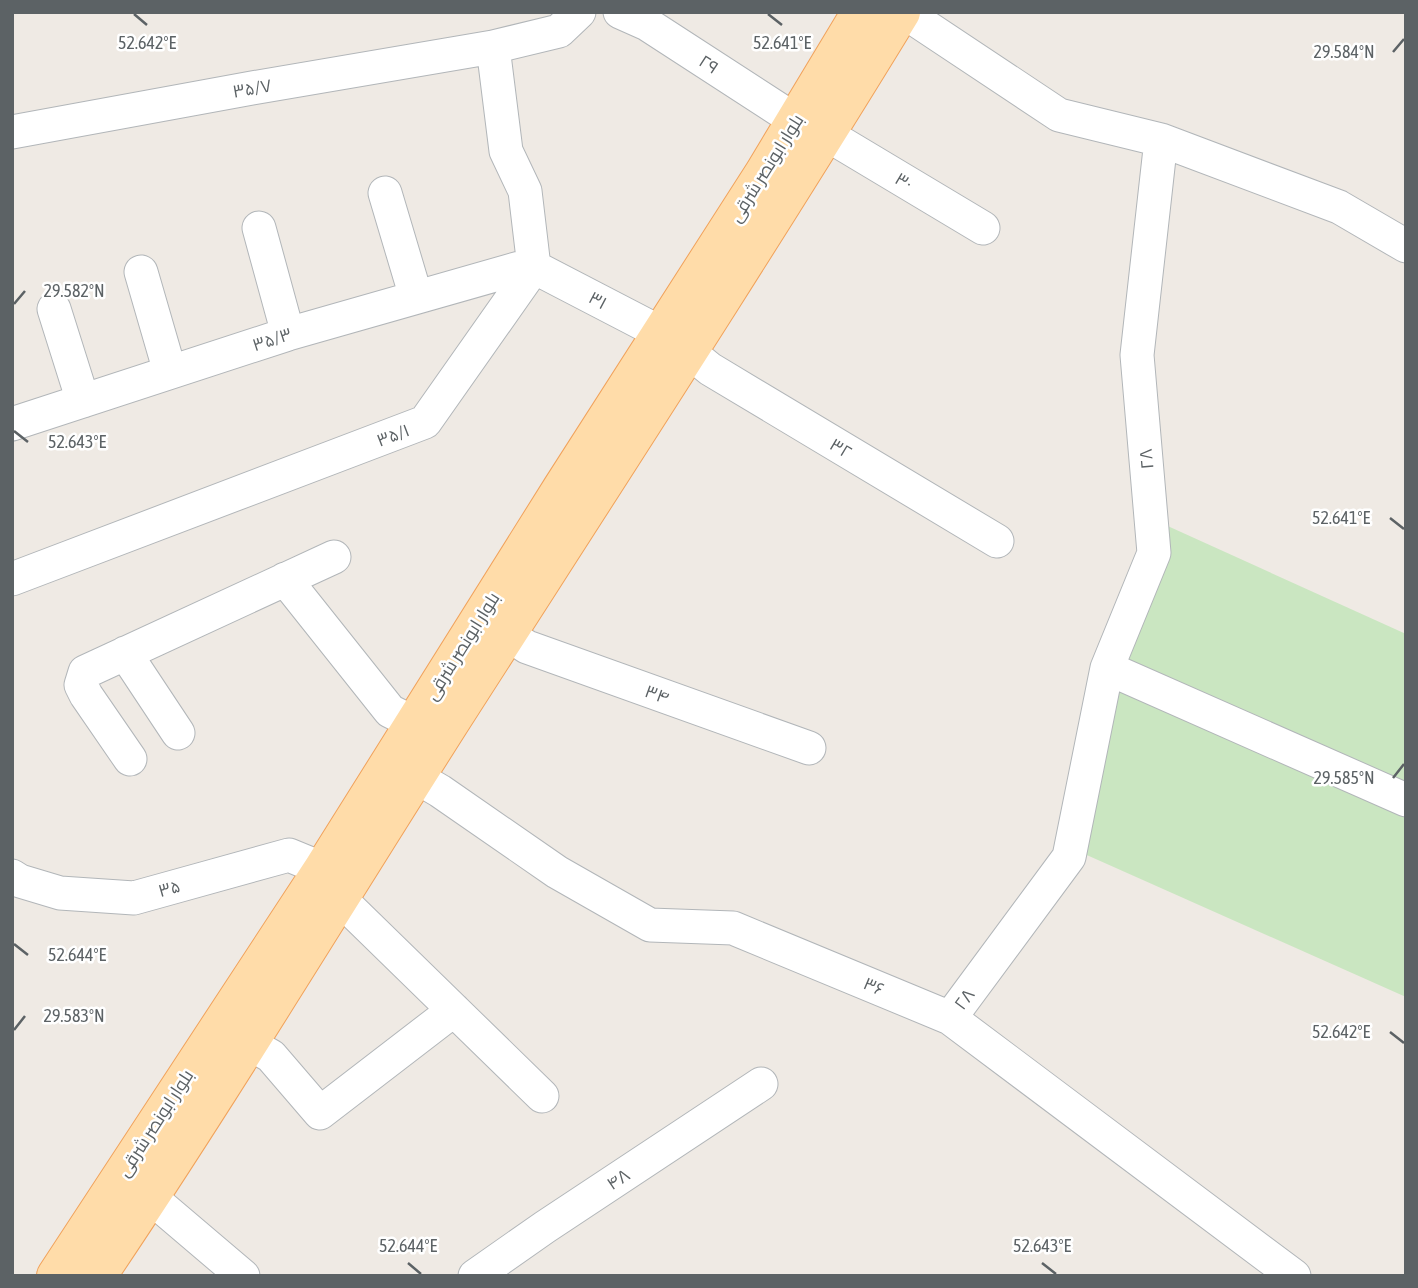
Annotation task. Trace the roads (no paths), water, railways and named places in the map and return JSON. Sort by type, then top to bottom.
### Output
[{"type":"main road","name":"بلوار ابونصر شرقی","points":[[811,127],[861,12]]},
{"type":"main road","name":"بلوار ابونصر شرقی","points":[[56,1276],[331,884],[416,777],[507,634],[674,342],[764,173],[811,127],[902,12]]},
{"type":"main road","name":"بلوار ابونصر شرقی","points":[[97,1276],[248,1043],[414,723],[674,342]]},
{"type":"street","name":"۳۵/۷","points":[[12,132],[493,47],[559,31],[579,12]]},
{"type":"street","name":"۲۹","points":[[620,12],[647,24],[811,127]]},
{"type":"street","points":[[902,12],[1059,116],[1161,140],[1339,207],[1406,246]]},
{"type":"street","points":[[493,47],[506,151],[525,191],[534,267]]},
{"type":"street","name":"۳۰","points":[[811,127],[983,228]]},
{"type":"street","name":"۲۸","points":[[950,1018],[1069,857],[1107,668],[1154,553],[1138,355],[1161,140]]},
{"type":"street","points":[[384,193],[416,297]]},
{"type":"street","points":[[259,228],[288,334]]},
{"type":"street","name":"۳۵/۳","points":[[12,424],[288,334],[523,267],[534,267]]},
{"type":"street","name":"۳۱","points":[[534,267],[674,342]]},
{"type":"street","name":"۳۵/۱","points":[[12,579],[425,422],[534,267]]},
{"type":"street","points":[[141,272],[170,372]]},
{"type":"street","points":[[54,309],[83,401]]},
{"type":"street","name":"۳۲","points":[[674,342],[710,369],[997,541]]},
{"type":"street","points":[[130,759],[86,695],[81,685],[85,672],[334,557]]},
{"type":"street","points":[[285,579],[390,711],[414,723]]},
{"type":"street","name":"۳۴","points":[[507,634],[527,647],[809,748]]},
{"type":"street","points":[[125,653],[178,733]]},
{"type":"street","points":[[1107,668],[1406,800]]},
{"type":"street","name":"۳۶","points":[[416,777],[556,872],[650,925],[733,928],[950,1018],[1294,1276]]},
{"type":"street","name":"۳۵","points":[[15,881],[60,893],[134,898],[289,855],[331,884]]},
{"type":"street","points":[[331,884],[542,1097]]},
{"type":"street","points":[[248,1043],[271,1056],[320,1113],[454,1010]]},
{"type":"street","name":"۴۸","points":[[484,1273],[761,1084]]},
{"type":"street","points":[[150,1197],[243,1276]]}]
